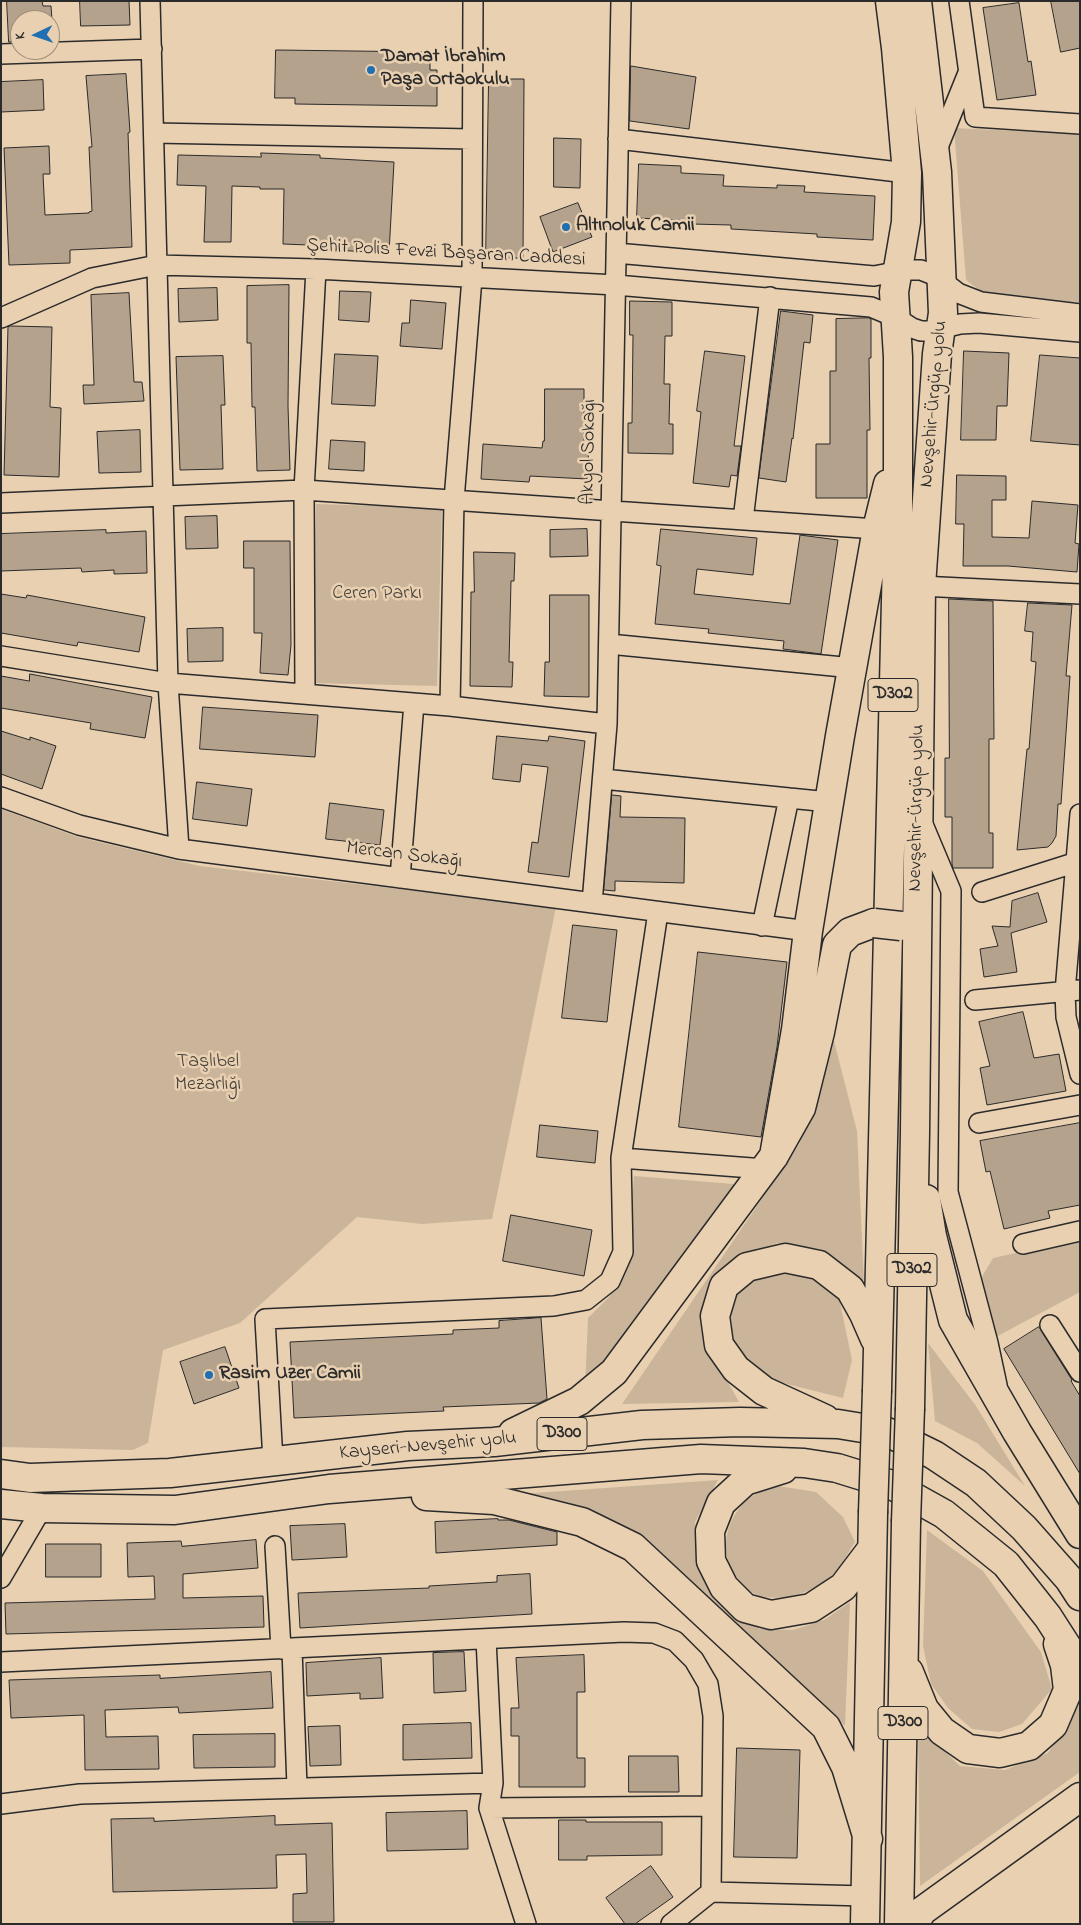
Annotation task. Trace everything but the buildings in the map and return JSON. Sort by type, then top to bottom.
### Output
[{"type":"highway","name":"Nevşehir-Ürgüp yolu","points":[[877,1390],[898,517],[898,357],[894,292],[906,222],[907,173],[890,1]]},
{"type":"highway","name":"Nevşehir-Ürgüp yolu","points":[[910,1408],[915,1132],[909,934],[918,812],[921,586],[937,354],[943,313],[935,155],[918,1]]},
{"type":"highway","points":[[770,1163],[796,1030],[808,932],[852,668],[877,529],[898,444]]},
{"type":"highway","points":[[494,1442],[579,1401],[614,1372],[770,1163],[801,1108],[820,1032],[838,945],[850,932],[874,923],[909,934]]},
{"type":"highway","points":[[915,1132],[932,1236],[953,1320],[1001,1404],[1080,1534]]},
{"type":"highway","points":[[838,1424],[764,1391],[736,1369],[718,1345],[715,1316],[724,1286],[747,1267],[766,1262],[785,1258],[819,1265],[850,1289],[864,1314],[877,1345]]},
{"type":"highway","name":"D300","points":[[866,1924],[871,1550],[877,1390]]},
{"type":"highway","name":"D300","points":[[899,1924],[906,1522],[910,1408]]},
{"type":"highway","name":"Kayseri-Nevşehir yolu","points":[[1,1474],[30,1478],[170,1473],[408,1446],[494,1442],[642,1425],[740,1422],[838,1424],[887,1432],[934,1455],[976,1483],[1024,1528],[1074,1588]]},
{"type":"highway","name":"Kayseri-Nevşehir yolu","points":[[1,1504],[42,1508],[175,1510],[329,1489],[701,1459],[804,1463],[837,1468],[892,1485],[944,1514],[1006,1564],[1048,1616]]},
{"type":"highway","points":[[804,1463],[745,1481],[721,1504],[710,1531],[711,1561],[724,1587],[746,1608],[771,1615],[811,1608],[843,1587],[871,1550]]},
{"type":"highway","points":[[329,1489],[494,1500],[582,1522],[632,1547],[826,1727],[846,1767],[868,1839]]},
{"type":"highway","points":[[905,1660],[924,1709],[942,1731],[968,1749],[1000,1754],[1029,1746],[1053,1725],[1068,1690],[1065,1665],[1048,1616]]},
{"type":"highway","points":[[1048,1616],[1080,1667]]},
{"type":"highway","points":[[914,1924],[922,1911],[1080,1797]]},
{"type":"street","points":[[150,1],[168,683],[180,849]]},
{"type":"street","points":[[450,706],[454,500],[472,278],[473,1]]},
{"type":"street","name":"Akyol Sokağı","points":[[592,903],[607,724],[621,1]]},
{"type":"street","points":[[959,1],[975,117],[1080,124]]},
{"type":"street","points":[[1,54],[152,48]]},
{"type":"street","points":[[935,155],[968,71]]},
{"type":"street","points":[[154,133],[472,139]]},
{"type":"street","points":[[618,140],[907,173]]},
{"type":"street","points":[[616,252],[874,276],[913,269],[921,270],[936,276],[958,293],[981,302],[1080,314]]},
{"type":"street","name":"Şehit Polis Fevzi Başaran Caddesi","points":[[1,318],[92,278],[157,265],[316,270],[616,285],[871,307],[895,317]]},
{"type":"street","points":[[305,694],[304,490],[316,270]]},
{"type":"street","points":[[743,520],[770,297]]},
{"type":"street","points":[[895,317],[912,328],[932,331],[960,324],[979,322],[1080,332]]},
{"type":"street","points":[[1,503],[304,490],[877,529]]},
{"type":"street","points":[[921,586],[1080,594]]},
{"type":"street","points":[[609,644],[852,668]]},
{"type":"street","points":[[1,656],[168,683],[450,706],[607,724]]},
{"type":"street","points":[[400,878],[414,703]]},
{"type":"street","points":[[603,779],[830,802]]},
{"type":"street","name":"Mercan Sokağı","points":[[1,797],[80,825],[180,849],[808,932]]},
{"type":"street","points":[[762,926],[789,798]]},
{"type":"street","points":[[918,812],[951,891],[948,1192],[988,1343],[1001,1404]]},
{"type":"street","points":[[1080,814],[1072,991],[1066,1017],[1080,1074]]},
{"type":"street","points":[[982,892],[1078,862]]},
{"type":"street","points":[[273,1461],[265,1319],[554,1306],[586,1300],[610,1281],[623,1252],[621,1158],[658,912]]},
{"type":"street","points":[[975,1000],[1072,991]]},
{"type":"street","points":[[979,1123],[1080,1105]]},
{"type":"street","points":[[621,1158],[770,1163]]},
{"type":"street","points":[[1023,1244],[1080,1230]]},
{"type":"street","points":[[1050,1325],[1080,1372]]},
{"type":"street","points":[[1,1578],[42,1508]]},
{"type":"street","points":[[276,1546],[297,1787]]},
{"type":"street","points":[[1,1662],[624,1632],[654,1633],[675,1641],[694,1660],[708,1684],[713,1716],[711,1892]]},
{"type":"street","points":[[486,1639],[493,1783],[488,1808],[526,1924]]},
{"type":"street","points":[[1,1804],[80,1794],[493,1783]]},
{"type":"street","points":[[488,1808],[712,1806]]},
{"type":"street","points":[[671,1924],[711,1892],[866,1896]]},
{"type":"green space","points":[[954,128],[1080,134],[1080,303],[983,293],[966,280]]},
{"type":"green space","name":"Ceren Parkı","points":[[316,504],[442,508],[437,686],[311,683]]},
{"type":"green space","name":"Taşlıbel Mezarlığı","points":[[1,809],[78,837],[200,866],[556,907],[492,1219],[422,1224],[357,1217],[240,1323],[163,1350],[148,1443],[133,1450],[1,1447]]},
{"type":"green space","points":[[832,1033],[857,1131],[864,1282],[821,1249],[778,1243],[743,1255],[721,1276],[724,1375],[739,1402],[622,1404],[800,1143],[819,1034]]},
{"type":"green space","points":[[634,1176],[746,1185],[585,1387],[588,1318],[609,1297],[627,1266]]},
{"type":"green space","points":[[1080,1239],[1080,1292],[994,1338],[980,1280],[993,1258]]},
{"type":"green space","points":[[785,1272],[813,1277],[839,1298],[852,1360],[843,1398],[771,1380],[745,1360],[731,1340],[728,1317],[736,1294],[753,1279]]},
{"type":"green space","points":[[928,1343],[976,1406],[1025,1486],[977,1443],[935,1421]]},
{"type":"green space","points":[[718,1480],[695,1522],[697,1564],[720,1601],[760,1629],[793,1630],[824,1620],[850,1602],[845,1726],[634,1532],[591,1509],[521,1494]]},
{"type":"green space","points":[[778,1486],[816,1492],[843,1517],[855,1542],[837,1569],[822,1583],[805,1592],[775,1598],[755,1594],[741,1582],[733,1572],[726,1548],[730,1524],[743,1504],[756,1494]]},
{"type":"green space","points":[[927,1530],[983,1571],[1041,1652],[1052,1689],[1022,1724],[999,1732],[972,1729],[948,1708],[931,1684],[923,1646]]},
{"type":"green space","points":[[1080,1704],[1080,1772],[920,1886],[918,1726],[960,1766],[1005,1770],[1048,1753]]},
{"type":"place","name":"Damat İbrahim Paşa Ortaokulu","points":[[371,70]]},
{"type":"place","name":"Altınoluk Camii","points":[[566,227]]},
{"type":"place","name":"Rasim Uzer Camii","points":[[209,1375]]}]
